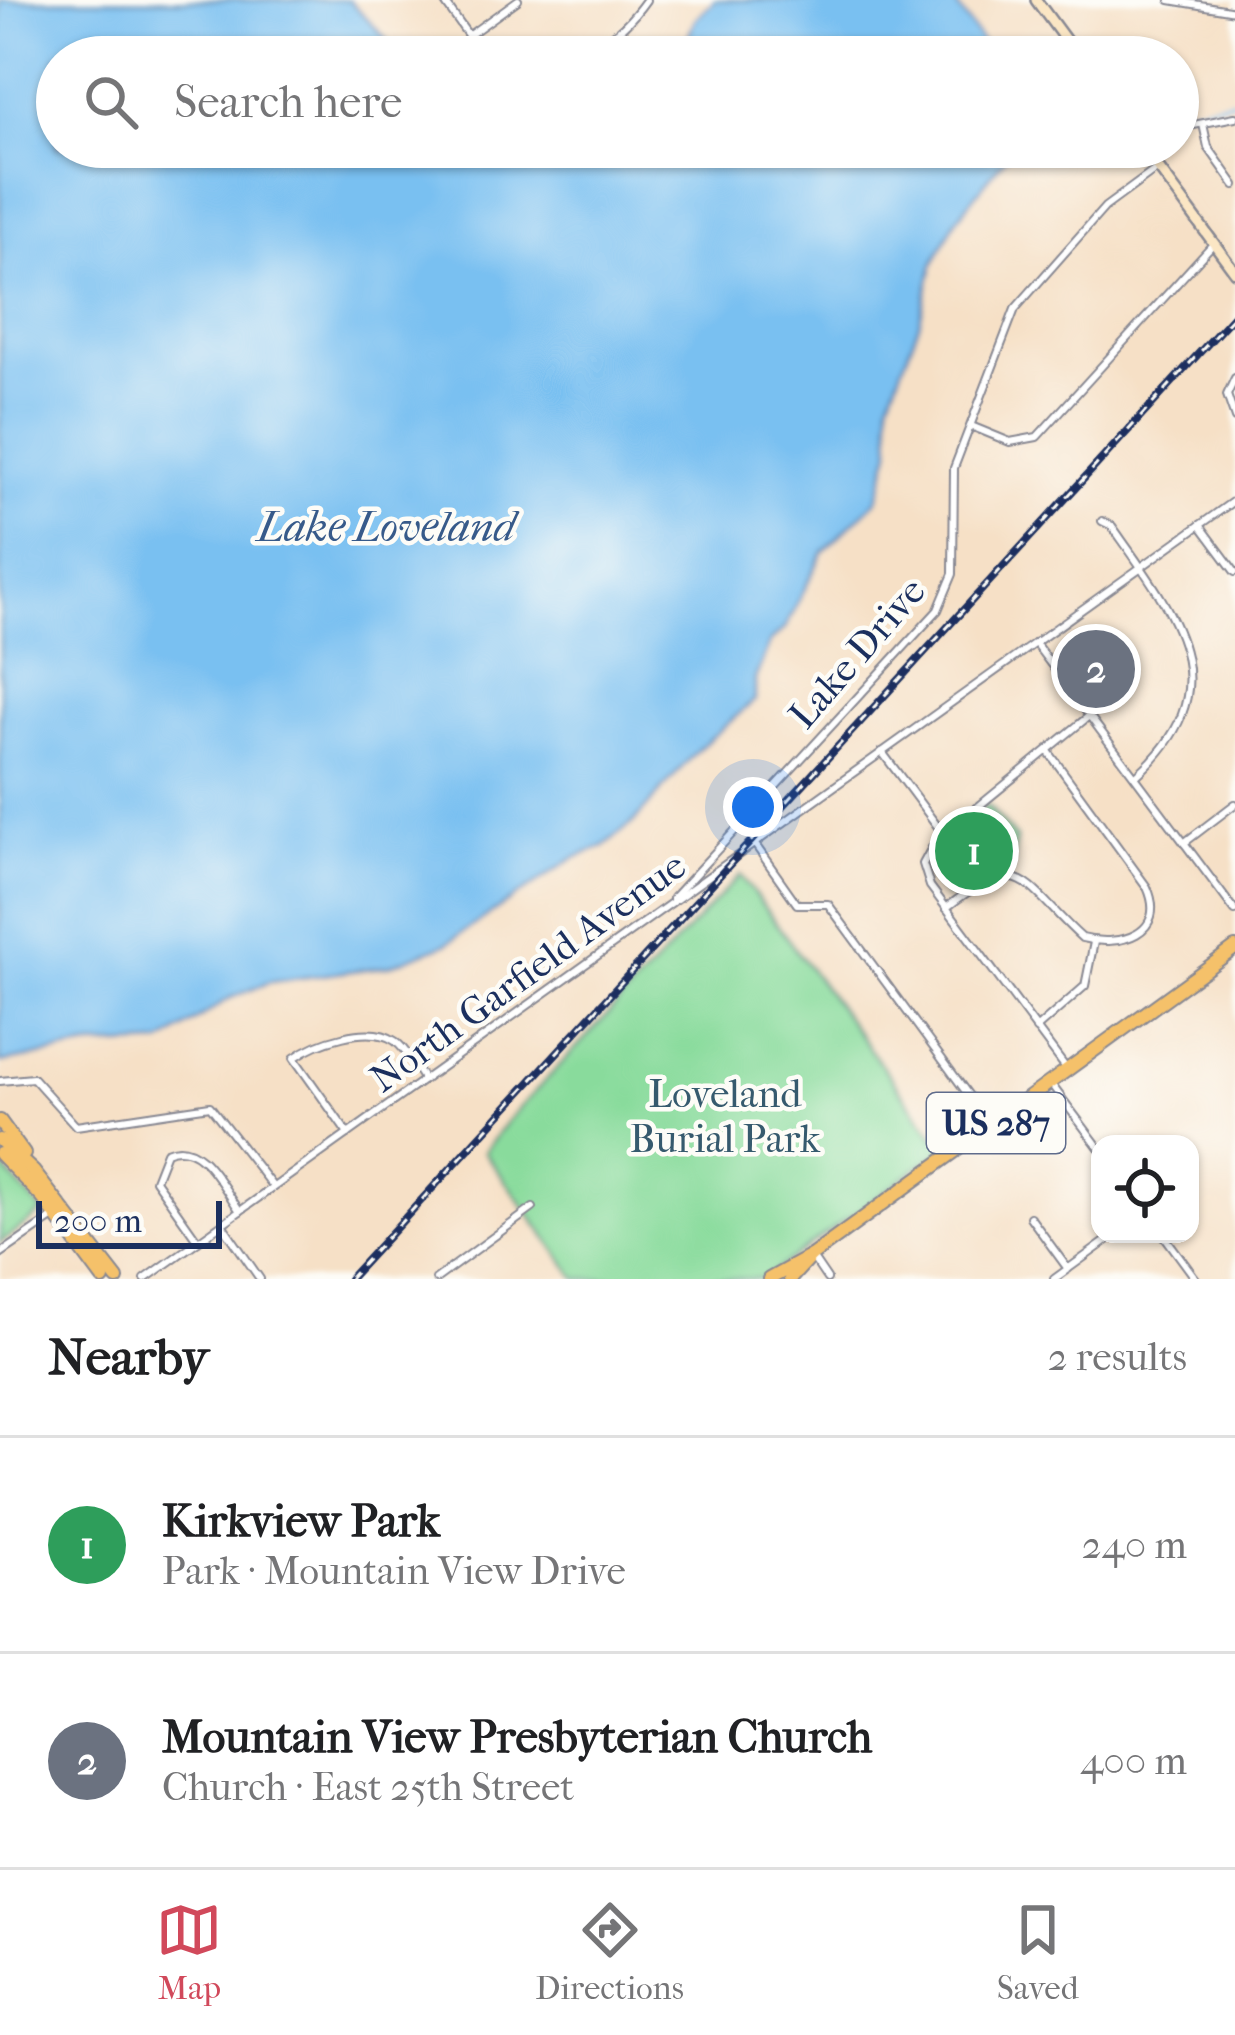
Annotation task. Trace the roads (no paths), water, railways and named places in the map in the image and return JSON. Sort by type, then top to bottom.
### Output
[{"type":"highway","name":"US 287","points":[[770,1279],[811,1256],[1235,949]]},
{"type":"highway","points":[[0,1121],[103,1279]]},
{"type":"highway","points":[[0,1140],[33,1171]]},
{"type":"highway","points":[[0,1154],[117,1279]]},
{"type":"highway","name":"US 287","points":[[790,1279],[811,1256]]},
{"type":"main road","points":[[1036,0],[1063,36]]},
{"type":"main road","points":[[1158,168],[1235,272]]},
{"type":"street","points":[[442,0],[468,36],[518,0]]},
{"type":"street","points":[[619,36],[646,0]]},
{"type":"street","points":[[1170,0],[1207,11],[1235,11]]},
{"type":"street","points":[[1199,124],[1235,117]]},
{"type":"street","points":[[1202,124],[1208,147],[1235,185]]},
{"type":"street","name":"Lake Drive","points":[[668,905],[943,602],[953,574],[953,474],[1018,304],[1105,207],[1158,168]]},
{"type":"street","points":[[970,426],[1015,443],[1036,437],[1214,244]]},
{"type":"street","points":[[1235,378],[1227,395],[1235,418]]},
{"type":"street","name":"North Garfield Avenue","points":[[145,1279],[1235,500]]},
{"type":"street","points":[[1102,521],[1112,526],[1194,639]]},
{"type":"street","points":[[1200,525],[1235,572]]},
{"type":"street","points":[[1035,643],[1235,911]]},
{"type":"street","points":[[1135,777],[1182,735],[1201,673]]},
{"type":"street","points":[[1068,1071],[946,908],[922,864],[944,835],[1089,716]]},
{"type":"street","points":[[946,908],[980,882],[1017,877],[1040,890],[1078,935],[1094,941],[1128,940],[1142,932],[1154,909],[1151,894],[1048,751]]},
{"type":"street","points":[[882,752],[944,835]]},
{"type":"street","points":[[1184,843],[1235,804]]},
{"type":"street","points":[[754,843],[797,904],[828,904],[991,1127]]},
{"type":"street","points":[[1036,1029],[1085,986],[1094,941]]},
{"type":"street","points":[[348,1134],[294,1058],[299,1054],[326,1042],[381,1035],[399,1045],[424,1080]]},
{"type":"street","points":[[0,1081],[33,1078],[76,1126],[210,1106],[273,1187]]},
{"type":"street","points":[[1052,1084],[1091,1137]]},
{"type":"street","points":[[198,1241],[155,1180],[166,1152],[183,1148],[198,1154],[240,1211]]},
{"type":"street","points":[[436,1279],[533,1208]]},
{"type":"street","points":[[0,1254],[60,1213]]},
{"type":"street","points":[[1030,1217],[1068,1269]]},
{"type":"street","points":[[222,1224],[260,1279]]},
{"type":"street","points":[[1054,1279],[1104,1243]]},
{"type":"street","points":[[1170,1243],[1196,1279]]},
{"type":"street","points":[[811,1256],[827,1279]]},
{"type":"water","name":"Lake Loveland","points":[[0,0],[349,0],[383,36],[36,36],[36,168],[997,168],[955,221],[933,265],[919,324],[889,401],[891,450],[878,499],[823,552],[786,627],[770,642],[755,679],[755,700],[697,750],[634,822],[604,846],[572,859],[446,944],[388,966],[270,982],[228,999],[161,1044],[90,1047],[0,1063]]},
{"type":"water","points":[[715,0],[953,0],[978,36],[689,36],[695,19]]},
{"type":"waterway","points":[[1199,106],[1235,100]]},
{"type":"railway","points":[[349,1279],[1235,314]]},
{"type":"place","name":"Mountain View Presbyterian Church","points":[[1096,669]]},
{"type":"place","name":"Kirkview Park","points":[[974,851]]},
{"type":"park label","name":"Loveland Burial Park","points":[[725,1116]]}]
